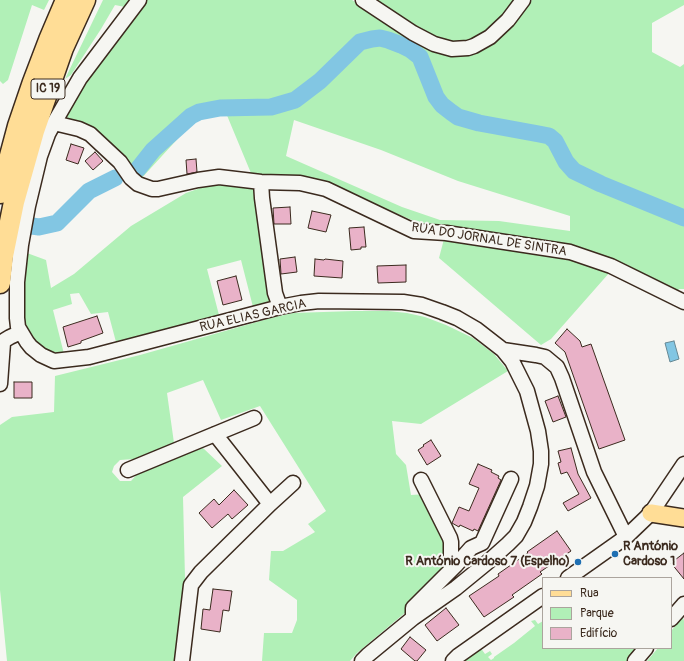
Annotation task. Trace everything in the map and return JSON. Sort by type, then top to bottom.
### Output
[{"type":"highway","name":"IC 19","points":[[14,200],[20,119],[41,61],[66,0]]},
{"type":"highway","name":"IC 19","points":[[0,283],[3,256],[14,200],[34,130],[63,48],[85,0]]},
{"type":"main road","points":[[651,513],[684,518]]},
{"type":"street","name":"RUA ELIAS GARCIA","points":[[138,0],[80,78],[48,134],[40,156],[14,200],[21,245],[16,282],[17,318],[18,327],[26,342],[46,358],[54,360],[89,357],[280,307],[301,303],[319,301],[403,302],[422,305],[442,312],[476,329],[503,350],[512,361],[527,390],[538,430],[541,464],[537,486],[530,507],[516,536],[489,561],[413,618],[362,661]]},
{"type":"street","points":[[363,0],[434,44],[452,49],[468,48],[490,37],[508,20],[523,0]]},
{"type":"street","name":"RUA DO JORNAL DE SINTRA","points":[[54,123],[79,129],[90,134],[120,162],[131,178],[138,184],[146,187],[158,190],[198,180],[219,177],[261,182],[300,183],[326,189],[414,231],[446,233],[570,252],[611,266],[684,302]]},
{"type":"street","points":[[261,182],[275,293],[280,307]]},
{"type":"street","points":[[0,384],[3,343],[5,340],[21,332]]},
{"type":"street","points":[[503,350],[545,357],[557,366],[594,472],[626,537]]},
{"type":"street","points":[[128,470],[254,418]]},
{"type":"street","points":[[215,434],[270,504]]},
{"type":"street","points":[[569,577],[626,537],[651,513],[684,464]]},
{"type":"street","points":[[413,618],[413,608],[471,548],[482,543],[511,479]]},
{"type":"street","points":[[421,480],[450,538],[451,570]]},
{"type":"street","points":[[182,661],[191,585],[200,572],[293,483]]},
{"type":"street","points":[[453,661],[542,597]]},
{"type":"street","points":[[672,618],[684,604]]},
{"type":"street","points":[[635,661],[645,649]]},
{"type":"green space","points":[[0,0],[49,0],[44,10],[32,5],[8,80],[3,84],[0,81]]},
{"type":"green space","points":[[103,0],[131,0],[125,7],[115,5],[71,75],[65,79]]},
{"type":"green space","points":[[142,0],[352,0],[434,49],[467,54],[478,52],[500,38],[532,0],[684,0],[684,5],[652,23],[652,52],[680,67],[684,64],[684,289],[679,289],[677,294],[616,265],[477,234],[419,223],[324,183],[253,178],[226,113],[204,115],[194,121],[139,181],[101,134],[69,119],[64,114],[118,32]],"holes":[[[294,120],[381,150],[458,181],[570,216],[570,231],[499,221],[440,220],[402,207],[286,156]]]},
{"type":"green space","points":[[375,0],[513,0],[503,14],[483,35],[463,43],[453,42],[431,35]]},
{"type":"green space","points":[[218,182],[257,186],[274,303],[253,307],[241,260],[207,269],[219,315],[116,342],[108,312],[91,314],[79,293],[70,294],[72,304],[53,310],[64,354],[49,352],[38,345],[27,327],[23,314],[27,253],[46,260],[51,288],[74,274],[131,226],[186,193]]},
{"type":"green space","points":[[444,239],[572,256],[610,272],[551,339],[541,345],[439,258]]},
{"type":"green space","points":[[388,311],[407,313],[425,317],[446,325],[473,338],[494,354],[508,371],[421,424],[392,421],[396,454],[406,465],[411,495],[427,494],[447,540],[450,568],[406,612],[357,653],[350,661],[262,661],[264,633],[292,633],[297,620],[297,600],[269,580],[271,551],[283,551],[315,532],[308,524],[326,511],[260,406],[221,420],[203,380],[167,393],[174,443],[134,459],[120,460],[114,466],[112,472],[120,481],[131,481],[142,469],[203,448],[222,466],[183,497],[185,578],[175,661],[7,661],[0,590],[0,425],[12,417],[54,412],[55,376],[140,355],[293,313]]},
{"type":"green space","points":[[683,617],[684,661],[647,661],[657,649],[672,649],[672,630]]},
{"type":"green space","points":[[535,620],[538,624],[542,622],[542,649],[640,649],[629,661],[461,661],[480,647],[485,654],[490,651],[492,654],[488,657],[491,660],[535,626],[531,621]]},
{"type":"water","points":[[674,341],[679,359],[670,362],[665,343]]},
{"type":"building","points":[[71,144],[84,148],[78,164],[66,160]]},
{"type":"building","points":[[95,152],[103,161],[93,170],[85,161]]},
{"type":"building","points":[[196,159],[197,172],[187,174],[186,160]]},
{"type":"building","points":[[290,207],[291,224],[274,224],[273,208]]},
{"type":"building","points":[[312,211],[331,215],[326,232],[308,228]]},
{"type":"building","points":[[364,227],[366,247],[351,250],[349,228]]},
{"type":"building","points":[[295,257],[297,272],[281,274],[280,259]]},
{"type":"building","points":[[315,259],[343,261],[342,278],[314,276]]},
{"type":"building","points":[[406,265],[406,282],[378,283],[377,266]]},
{"type":"building","points":[[236,276],[242,300],[223,305],[217,281]]},
{"type":"building","points":[[97,316],[103,333],[68,347],[63,327]]},
{"type":"building","points":[[567,329],[580,341],[582,347],[591,344],[625,440],[599,449],[565,352],[555,343]]},
{"type":"building","points":[[14,382],[32,382],[32,398],[14,398]]},
{"type":"building","points":[[558,396],[566,417],[553,422],[545,401]]},
{"type":"building","points":[[431,440],[441,456],[427,465],[418,450]]},
{"type":"building","points":[[571,448],[578,474],[591,498],[568,511],[563,503],[579,494],[567,472],[561,474],[558,463],[561,462],[558,451]]},
{"type":"building","points":[[478,464],[492,470],[491,472],[499,476],[498,478],[501,480],[478,531],[474,529],[473,531],[460,525],[459,527],[452,523],[459,507],[469,511],[479,488],[469,484]]},
{"type":"building","points":[[234,490],[248,505],[232,519],[228,514],[212,528],[199,513],[214,499],[219,505]]},
{"type":"building","points":[[557,531],[571,551],[540,572],[542,574],[512,595],[514,597],[484,617],[469,596],[499,576],[498,574]]},
{"type":"building","points":[[684,553],[684,579],[671,563]]},
{"type":"building","points":[[213,589],[232,591],[229,611],[223,610],[220,632],[201,629],[203,609],[210,610]]},
{"type":"building","points":[[446,608],[459,625],[437,641],[425,625]]},
{"type":"building","points":[[410,637],[426,650],[417,661],[401,649]]},
{"type":"waterway","points":[[138,169],[153,150],[191,116],[199,112],[220,108],[271,107],[295,100],[320,81],[360,42],[380,38],[401,45],[420,57],[436,97],[442,105],[458,117],[479,123],[549,136],[555,141],[566,162],[574,171],[601,184],[684,218]]},
{"type":"waterway","points":[[8,229],[32,226],[39,227],[57,223],[89,191],[115,178]]},
{"type":"place","name":"R António Cardoso 1","points":[[615,554]]},
{"type":"place","name":"R António Cardoso 7 (Espelho)","points":[[578,562]]}]
